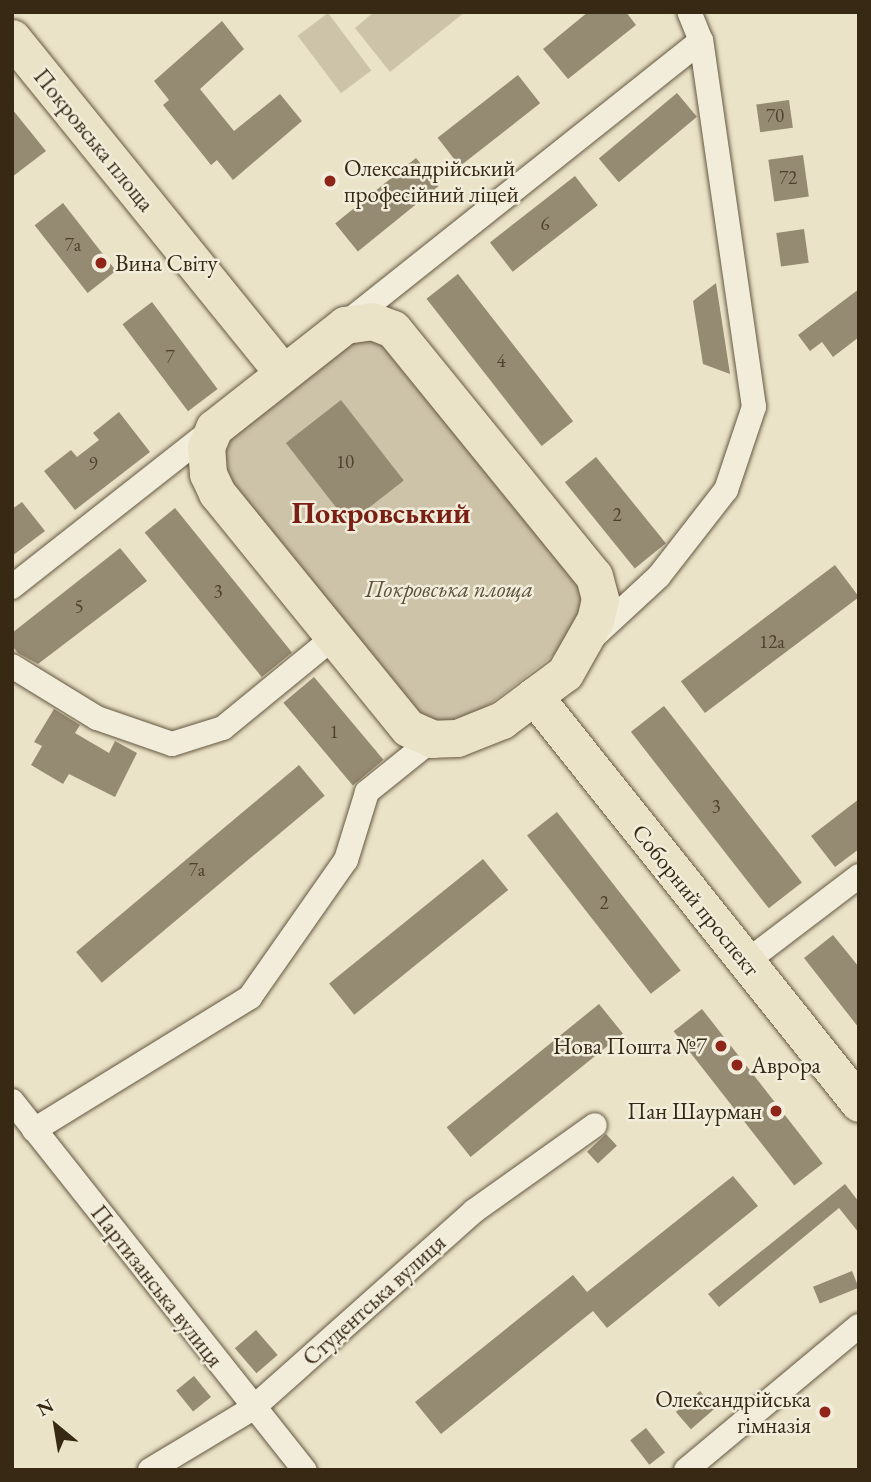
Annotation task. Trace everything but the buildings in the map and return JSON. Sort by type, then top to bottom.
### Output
[{"type":"highway","name":"Покровська площа","points":[[12,38],[282,372]]},
{"type":"highway","points":[[372,321],[393,330],[594,576],[600,599],[582,647],[565,673],[502,720],[457,738],[433,739],[408,728],[216,494],[208,474],[206,447],[214,428],[345,324],[372,321]]},
{"type":"highway","name":"Соборний проспект","points":[[534,696],[859,1103]]},
{"type":"street","points":[[582,647],[659,576],[719,500],[744,444],[754,407],[701,41],[688,12]]},
{"type":"street","points":[[345,324],[701,41]]},
{"type":"street","points":[[12,587],[214,428]]},
{"type":"street","points":[[12,666],[97,718],[172,744],[223,728],[334,637]]},
{"type":"street","points":[[34,1130],[250,997],[346,860],[367,792],[433,739]]},
{"type":"street","points":[[746,962],[859,876]]},
{"type":"street","name":"Партизанська вулиця","points":[[12,1101],[304,1470]]},
{"type":"street","name":"Студентська вулиця","points":[[150,1470],[253,1408],[474,1211],[595,1125]]},
{"type":"street","points":[[686,1470],[859,1326]]},
{"type":"green space","points":[[374,12],[465,12],[390,72],[355,28]]},
{"type":"green space","points":[[328,13],[371,71],[341,93],[298,36]]},
{"type":"green space","name":"Покровська площа","points":[[371,335],[394,345],[586,577],[577,637],[456,730],[432,732],[224,489],[218,458],[225,429],[342,336]]},
{"type":"place","name":"Олександрійський професійний ліцей","points":[[330,181]]},
{"type":"place","name":"Вина Світу","points":[[101,263]]},
{"type":"place","name":"Нова Пошта №7","points":[[721,1046]]},
{"type":"place","name":"Аврора","points":[[737,1065]]},
{"type":"place","name":"Пан Шаурман","points":[[776,1111]]},
{"type":"place","name":"Олександрійська гімназія","points":[[825,1412]]},
{"type":"district","name":"Покровський","points":[[381,513]]}]
